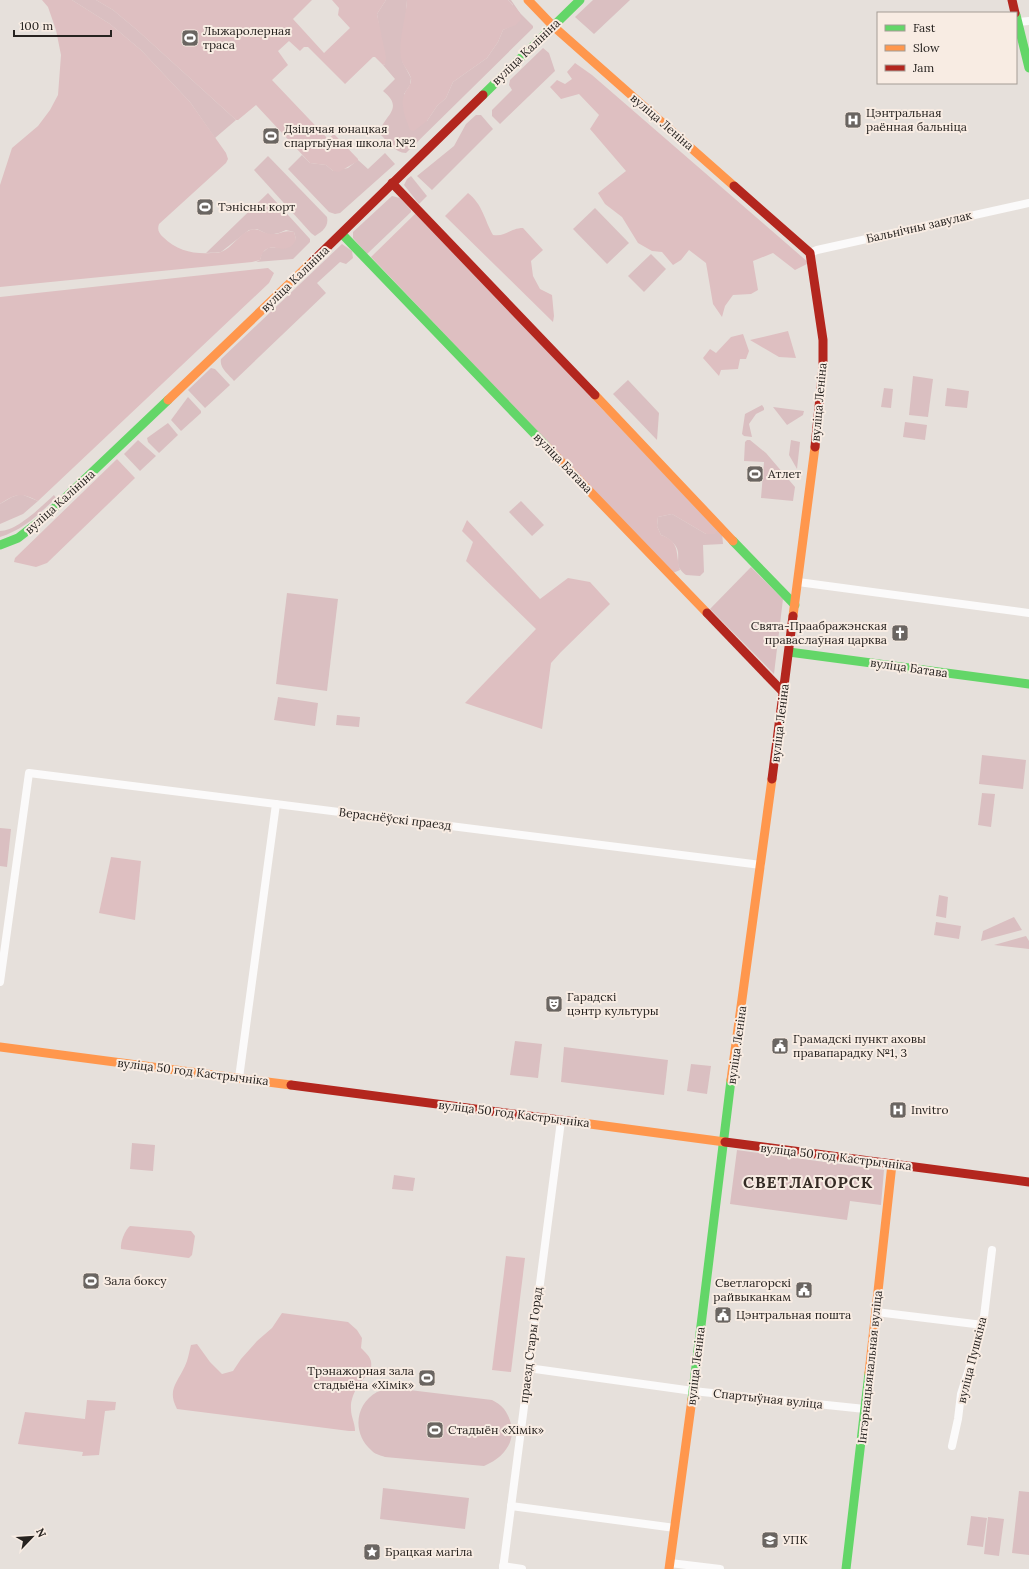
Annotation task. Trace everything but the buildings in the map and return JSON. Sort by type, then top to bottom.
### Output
[{"type":"street","name":"вуліца Леніна","points":[[528,0],[553,26],[810,253],[823,340],[823,367],[819,413],[798,582],[669,1566]]},
{"type":"street","name":"вуліца Калініна","points":[[0,545],[12,542],[25,534],[45,517],[342,234],[392,183],[580,0]]},
{"type":"street","points":[[1012,0],[1016,12]]},
{"type":"street","points":[[1017,17],[1029,21]]},
{"type":"street","points":[[1017,17],[1029,68]]},
{"type":"street","points":[[392,183],[795,605]]},
{"type":"street","name":"Бальнічны завулак","points":[[810,253],[1029,203]]},
{"type":"street","name":"вуліца Батава","points":[[342,234],[784,692]]},
{"type":"street","points":[[798,582],[1029,613]]},
{"type":"street","name":"вуліца Батава","points":[[789,652],[1029,684]]},
{"type":"street","name":"Вераснёўскі праезд","points":[[0,982],[29,773],[761,865]]},
{"type":"street","points":[[238,1078],[276,804]]},
{"type":"street","name":"вуліца 50 год Кастрычніка","points":[[0,1049],[238,1078],[1029,1182]]},
{"type":"street","name":"праезд Стары Горад","points":[[503,1568],[560,1120]]},
{"type":"street","name":"Інтэрнацыянальная вуліца","points":[[846,1569],[892,1164]]},
{"type":"street","name":"вуліца Пушкіна","points":[[952,1446],[958,1419],[961,1394],[983,1325],[992,1250]]},
{"type":"street","points":[[876,1312],[983,1325]]},
{"type":"street","name":"Спартыўная вуліца","points":[[528,1368],[693,1391],[865,1409]]},
{"type":"street","points":[[511,1506],[675,1528]]},
{"type":"street","points":[[669,1566],[720,1569]]},
{"type":"street","points":[[503,1568],[522,1569]]},
{"type":"shaded area","points":[[42,0],[72,0],[110,24],[141,50],[190,102],[226,153],[228,159],[226,163],[159,224],[158,228],[160,234],[168,242],[186,251],[198,253],[220,252],[225,250],[246,232],[256,229],[271,234],[290,231],[294,232],[296,239],[292,245],[281,249],[269,248],[260,260],[252,262],[0,287],[0,185],[12,148],[38,126],[50,110],[58,95],[61,55],[56,30],[48,7]]},
{"type":"shaded area","points":[[72,0],[96,0],[113,10],[236,120],[215,138],[190,102],[141,50],[110,24]]},
{"type":"shaded area","points":[[96,0],[312,0],[293,19],[324,53],[350,28],[338,15],[339,8],[332,0],[386,0],[377,14],[386,57],[385,64],[383,65],[375,57],[373,57],[345,84],[308,47],[304,47],[300,51],[289,41],[278,51],[288,65],[272,80],[328,139],[334,134],[358,159],[358,161],[339,172],[333,171],[326,165],[310,163],[256,105],[236,120],[137,30],[113,10]]},
{"type":"shaded area","points":[[386,0],[407,0],[402,61],[411,78],[410,85],[404,94],[427,121],[437,106],[446,98],[453,82],[487,58],[498,42],[503,30],[509,27],[513,5],[508,0],[511,0],[520,13],[533,26],[533,28],[406,153],[395,149],[380,134],[381,128],[393,108],[393,103],[383,91],[395,79],[383,65],[385,64],[377,14]]},
{"type":"shaded area","points":[[407,0],[508,0],[520,13],[521,19],[516,25],[503,30],[498,42],[487,58],[453,82],[446,98],[437,106],[427,121],[414,131],[410,130],[404,112],[403,99],[410,85],[411,78],[404,66],[400,51]]},
{"type":"shaded area","points":[[593,0],[630,0],[594,34],[575,17]]},
{"type":"shaded area","points":[[543,48],[549,53],[555,71],[500,124],[492,116],[492,110],[512,90],[509,85],[510,80]]},
{"type":"shaded area","points":[[575,63],[592,75],[809,263],[795,270],[773,253],[753,261],[758,290],[751,294],[733,295],[725,306],[722,317],[713,304],[706,263],[689,250],[681,260],[673,265],[662,252],[652,251],[638,243],[622,217],[605,204],[598,193],[626,171],[590,129],[599,115],[579,94],[561,99],[550,87],[557,80],[565,84],[572,79],[567,72]]},
{"type":"shaded area","points":[[476,115],[481,115],[493,129],[432,190],[417,176],[454,146],[466,124]]},
{"type":"shaded area","points":[[385,153],[395,164],[340,213],[335,214],[329,212],[288,169],[302,155],[310,163],[326,165],[333,171],[348,168],[358,160],[368,169]]},
{"type":"shaded area","points":[[268,156],[327,217],[325,228],[315,236],[254,170]]},
{"type":"shaded area","points":[[411,176],[427,196],[419,204],[404,185],[407,179]]},
{"type":"shaded area","points":[[268,193],[310,239],[310,242],[293,259],[256,262],[260,260],[262,253],[268,248],[280,248],[296,239],[294,232],[286,230],[269,235],[257,229],[249,230],[221,252],[206,253]]},
{"type":"shaded area","points":[[468,193],[480,207],[493,235],[501,235],[515,229],[523,228],[543,250],[531,261],[533,276],[540,289],[552,295],[554,316],[553,322],[445,216]]},
{"type":"shaded area","points":[[392,196],[400,198],[411,210],[411,212],[367,254],[353,238],[353,232]]},
{"type":"shaded area","points":[[595,208],[629,243],[607,264],[573,229]]},
{"type":"shaded area","points":[[416,213],[717,530],[715,534],[706,534],[672,514],[658,517],[657,526],[661,535],[672,541],[676,549],[680,570],[673,573],[371,257]]},
{"type":"shaded area","points":[[342,244],[352,251],[353,258],[346,264],[340,262],[317,283],[326,293],[234,381],[221,365],[221,359]]},
{"type":"shaded area","points":[[651,254],[666,269],[644,292],[628,276]]},
{"type":"shaded area","points":[[268,268],[274,273],[269,283],[38,501],[27,496],[18,495],[0,504],[0,297]]},
{"type":"shaded area","points":[[788,331],[796,358],[779,357],[750,340]]},
{"type":"shaded area","points":[[743,334],[749,351],[746,359],[740,359],[738,369],[721,370],[719,376],[703,358],[710,349],[716,353],[731,337]]},
{"type":"shaded area","points":[[211,368],[215,369],[230,385],[205,408],[188,390]]},
{"type":"shaded area","points":[[913,376],[933,379],[928,417],[909,415]]},
{"type":"shaded area","points":[[628,380],[659,413],[657,440],[613,394]]},
{"type":"shaded area","points":[[884,388],[893,389],[891,408],[881,407]]},
{"type":"shaded area","points":[[947,388],[969,391],[967,408],[945,406]]},
{"type":"shaded area","points":[[188,397],[201,411],[201,413],[181,431],[171,420]]},
{"type":"shaded area","points":[[762,405],[764,410],[756,414],[749,424],[752,437],[744,436],[742,434],[745,414]]},
{"type":"shaded area","points":[[773,407],[804,411],[803,415],[787,425]]},
{"type":"shaded area","points":[[905,422],[927,425],[925,440],[903,437]]},
{"type":"shaded area","points":[[168,423],[178,435],[159,453],[148,442],[147,438]]},
{"type":"shaded area","points":[[138,440],[156,456],[140,471],[124,454]]},
{"type":"shaded area","points":[[750,440],[766,453],[795,487],[793,501],[761,498],[764,462],[744,461],[745,442]]},
{"type":"shaded area","points":[[791,440],[800,442],[797,469],[789,455]]},
{"type":"shaded area","points":[[117,459],[135,478],[47,563],[36,567],[14,562],[15,558]]},
{"type":"shaded area","points":[[21,494],[38,501],[23,514],[0,524],[0,504]]},
{"type":"shaded area","points":[[54,495],[56,498],[30,521],[16,530],[0,537],[0,531],[7,530],[21,523]]},
{"type":"shaded area","points":[[521,501],[544,525],[532,536],[509,512]]},
{"type":"shaded area","points":[[672,514],[706,534],[717,530],[722,532],[723,544],[703,545],[704,572],[700,576],[686,575],[680,569],[678,565],[678,552],[676,546],[669,539],[661,535],[657,526],[658,517]]},
{"type":"shaded area","points":[[467,520],[540,599],[568,578],[590,582],[610,604],[551,663],[542,729],[465,703],[536,629],[466,561],[473,542],[462,531]]},
{"type":"shaded area","points":[[751,567],[783,599],[774,674],[710,609]]},
{"type":"shaded area","points":[[287,593],[338,599],[327,691],[276,684]]},
{"type":"shaded area","points":[[278,697],[318,703],[315,726],[274,720]]},
{"type":"shaded area","points":[[337,715],[360,717],[359,727],[336,725]]},
{"type":"shaded area","points":[[982,755],[1026,760],[1023,789],[979,784]]},
{"type":"shaded area","points":[[982,793],[995,794],[991,827],[978,825]]},
{"type":"shaded area","points":[[0,828],[11,829],[7,867],[0,866]]},
{"type":"shaded area","points":[[111,857],[141,861],[135,920],[99,913]]},
{"type":"shaded area","points":[[939,895],[948,897],[946,918],[936,916]]},
{"type":"shaded area","points":[[1014,917],[1022,930],[981,941],[983,931]]},
{"type":"shaded area","points":[[936,922],[961,926],[959,939],[934,935]]},
{"type":"shaded area","points":[[1026,936],[1029,941],[1029,949],[994,945]]},
{"type":"shaded area","points":[[515,1041],[542,1044],[538,1078],[510,1075]]},
{"type":"shaded area","points":[[564,1047],[668,1060],[664,1095],[561,1082]]},
{"type":"shaded area","points":[[691,1064],[711,1066],[707,1094],[687,1091]]},
{"type":"shaded area","points":[[132,1143],[155,1145],[153,1171],[130,1169]]},
{"type":"shaded area","points":[[737,1150],[884,1170],[881,1205],[850,1201],[847,1220],[730,1204]]},
{"type":"shaded area","points":[[394,1175],[415,1178],[413,1191],[392,1189]]},
{"type":"shaded area","points":[[130,1226],[191,1231],[195,1236],[192,1255],[189,1258],[121,1249],[123,1236]]},
{"type":"shaded area","points":[[506,1256],[525,1258],[511,1372],[492,1370]]},
{"type":"shaded area","points":[[282,1313],[348,1322],[357,1330],[362,1338],[361,1348],[369,1357],[371,1365],[370,1373],[359,1384],[352,1399],[351,1412],[355,1431],[177,1409],[173,1397],[174,1387],[186,1364],[191,1345],[197,1344],[210,1362],[222,1374],[233,1371],[241,1359],[257,1341],[272,1328]]},
{"type":"shaded area","name":"Стадыён «Хімік»","points":[[393,1388],[492,1400],[503,1408],[509,1418],[512,1427],[510,1443],[500,1456],[493,1462],[484,1466],[385,1457],[375,1453],[365,1443],[361,1435],[359,1427],[360,1411],[370,1397],[377,1392]]},
{"type":"shaded area","points":[[87,1400],[116,1402],[115,1410],[105,1411],[99,1455],[82,1456],[83,1452],[18,1444],[25,1412],[85,1419]]},
{"type":"shaded area","points":[[383,1488],[469,1498],[465,1529],[380,1519]]},
{"type":"shaded area","points":[[1019,1491],[1029,1492],[1029,1555],[1012,1553]]},
{"type":"shaded area","points":[[971,1516],[987,1518],[983,1547],[967,1545]]},
{"type":"shaded area","points":[[988,1517],[1004,1519],[999,1556],[984,1554]]},
{"type":"traffic: fast","points":[[483,95],[580,0]]},
{"type":"traffic: fast","points":[[1017,19],[1029,68]]},
{"type":"traffic: fast","points":[[342,234],[548,448]]},
{"type":"traffic: fast","points":[[0,545],[18,538],[45,517],[168,400]]},
{"type":"traffic: fast","points":[[733,541],[795,605]]},
{"type":"traffic: fast","points":[[789,652],[1029,684]]},
{"type":"traffic: fast","points":[[692,1399],[731,1080]]},
{"type":"traffic: fast","points":[[846,1569],[869,1373]]},
{"type":"traffic: slow","points":[[528,0],[553,26],[734,186]]},
{"type":"traffic: slow","points":[[168,400],[313,261]]},
{"type":"traffic: slow","points":[[595,395],[733,541]]},
{"type":"traffic: slow","points":[[793,616],[815,447]]},
{"type":"traffic: slow","points":[[548,448],[707,613]]},
{"type":"traffic: slow","points":[[731,1080],[772,779]]},
{"type":"traffic: slow","points":[[0,1047],[291,1085]]},
{"type":"traffic: slow","points":[[575,1122],[725,1142]]},
{"type":"traffic: slow","points":[[869,1373],[892,1164]]},
{"type":"traffic: slow","points":[[669,1569],[692,1399]]},
{"type":"traffic: jam","points":[[1012,0],[1015,12]]},
{"type":"traffic: jam","points":[[313,261],[483,95]]},
{"type":"traffic: jam","points":[[392,183],[595,395]]},
{"type":"traffic: jam","points":[[734,186],[810,253],[823,340],[823,367],[815,447]]},
{"type":"traffic: jam","points":[[707,613],[784,693]]},
{"type":"traffic: jam","points":[[772,779],[793,616]]},
{"type":"traffic: jam","points":[[291,1085],[575,1122]]},
{"type":"traffic: jam","points":[[725,1142],[1029,1182]]},
{"type":"place","name":"Лыжаролерная траса","points":[[190,38]]},
{"type":"place","name":"Цэнтральная раённая бальніца","points":[[853,120]]},
{"type":"place","name":"Дзіцячая юнацкая спартыўная школа №2","points":[[271,136]]},
{"type":"place","name":"Тэнісны корт","points":[[205,207]]},
{"type":"place","name":"Атлет","points":[[755,474]]},
{"type":"place","name":"Свята-Праабражэнская праваслаўная царква","points":[[900,633]]},
{"type":"place","name":"Гарадскі цэнтр культуры","points":[[554,1004]]},
{"type":"place","name":"Грамадскі пункт аховы правапарадку №1, 3","points":[[780,1046]]},
{"type":"place","name":"Invitro","points":[[898,1110]]},
{"type":"place","name":"Зала боксу","points":[[91,1281]]},
{"type":"place","name":"Светлагорскі райвыканкам","points":[[804,1290]]},
{"type":"place","name":"Цэнтральная пошта","points":[[723,1315]]},
{"type":"place","name":"Трэнажорная зала стадыёна «Хімік»","points":[[427,1378]]},
{"type":"place","name":"Стадыён «Хімік»","points":[[435,1430]]},
{"type":"place","name":"УПК","points":[[770,1540]]},
{"type":"place","name":"Брацкая магіла","points":[[372,1552]]},
{"type":"district","name":"СВЕТЛАГОРСК","points":[[808,1182]]}]
